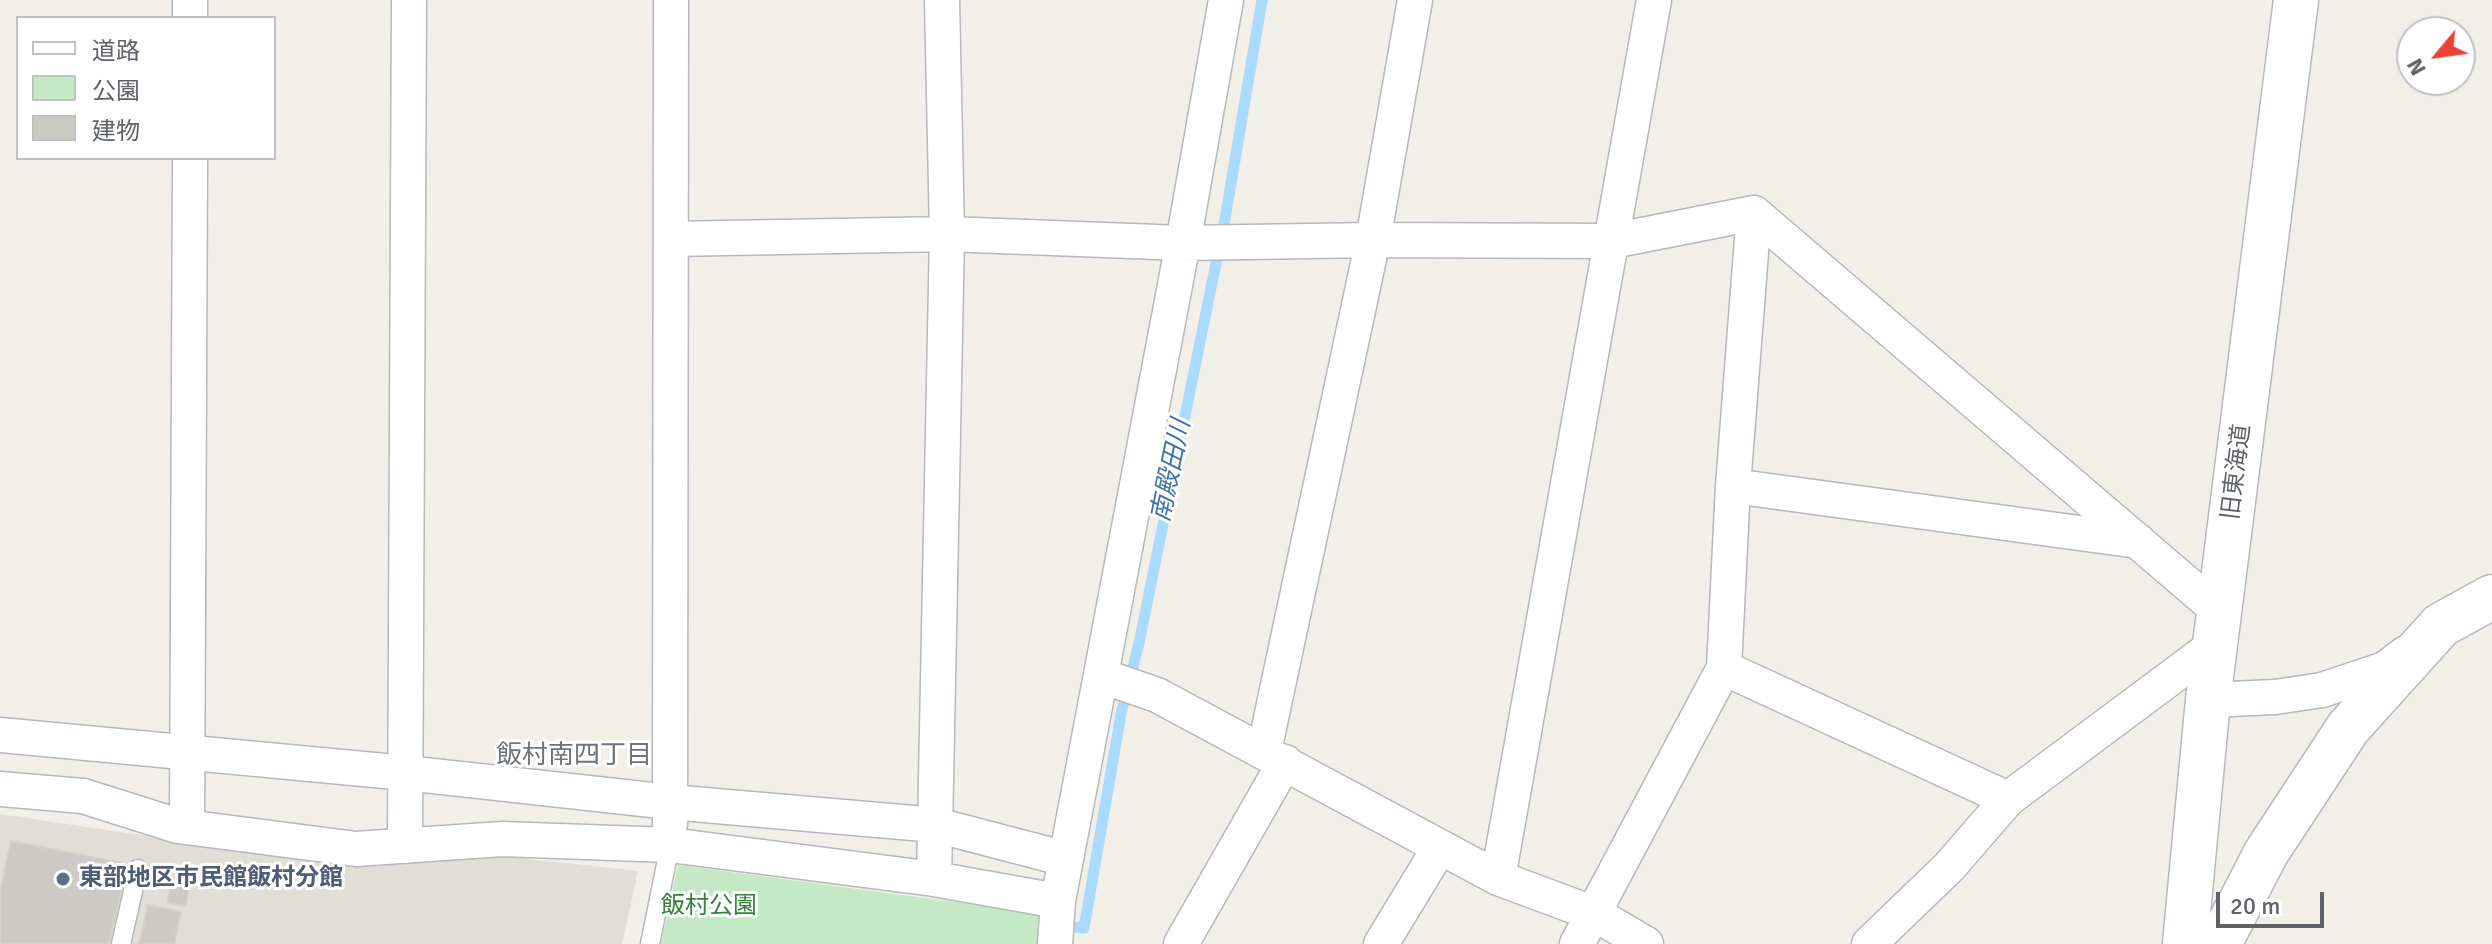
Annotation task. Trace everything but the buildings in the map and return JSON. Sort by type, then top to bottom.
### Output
[{"type":"street","points":[[405,846],[409,0]]},
{"type":"street","points":[[670,845],[671,0]]},
{"type":"street","points":[[934,879],[947,234],[942,0]]},
{"type":"street","points":[[1055,944],[1058,901],[1066,859],[1106,678],[1191,243],[1226,0]]},
{"type":"street","points":[[1181,944],[1275,756],[1373,240],[1415,0]]},
{"type":"street","points":[[1498,878],[1654,0]]},
{"type":"street","name":"旧東海道","points":[[2185,944],[2208,700],[2296,0]]},
{"type":"street","points":[[187,827],[190,160]]},
{"type":"street","points":[[671,239],[947,234],[1191,243],[1612,241],[1754,213]]},
{"type":"street","points":[[1577,944],[1724,668],[1733,486],[1754,213]]},
{"type":"street","points":[[1754,213],[2138,541],[2218,628],[2008,799],[1949,867],[1869,944]]},
{"type":"street","points":[[1733,486],[2138,541]]},
{"type":"street","points":[[2208,700],[2275,697],[2322,690],[2385,669],[2441,625],[2492,597]]},
{"type":"street","points":[[2219,944],[2266,853],[2348,728],[2441,625]]},
{"type":"street","points":[[1724,668],[2008,799]]},
{"type":"street","points":[[1106,678],[1146,692],[1275,756],[1498,878],[1595,914],[1646,944]]},
{"type":"street","points":[[0,735],[406,773],[670,802],[936,825],[1066,859]]},
{"type":"street","points":[[0,789],[83,796],[187,827],[356,849],[502,839],[670,845],[934,879],[1058,901]]},
{"type":"street","points":[[1381,944],[1440,847]]},
{"type":"lane","points":[[650,944],[670,845]]},
{"type":"lane","points":[[121,944],[138,869]]},
{"type":"shaded area","points":[[0,814],[347,866],[482,854],[638,871],[622,944],[0,944]]},
{"type":"green space","name":"飯村公園","points":[[678,865],[1058,916],[1055,944],[661,944]]},
{"type":"waterway","name":"南殿田川","points":[[1070,927],[1084,928],[1121,714],[1139,643],[1225,219],[1262,0]]},
{"type":"place","name":"東部地区市民館飯村分館","points":[[63,879]]},
{"type":"district","name":"飯村南四丁目","points":[[574,756]]}]
